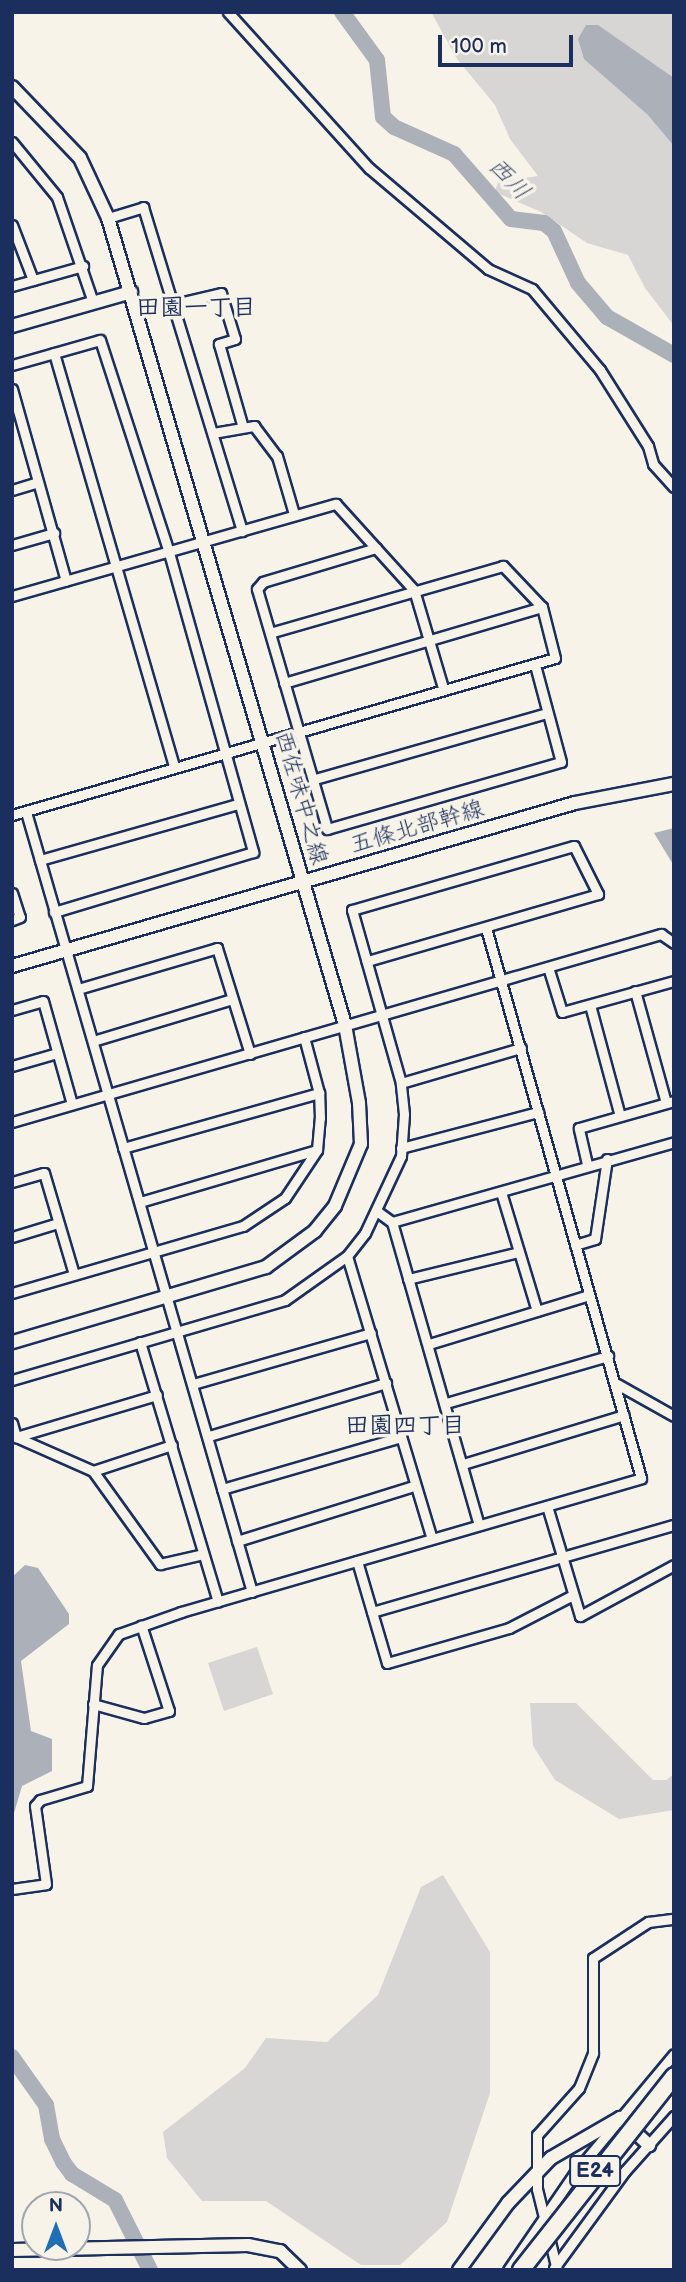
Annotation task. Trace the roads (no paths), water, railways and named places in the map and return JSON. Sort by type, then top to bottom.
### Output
[{"type":"highway","name":"E24","points":[[521,2270],[674,2076]]},
{"type":"main road","name":"西佐味中之線","points":[[12,87],[80,158],[108,218],[345,1025],[359,1103],[361,1144],[335,1206],[315,1231],[266,1267],[12,1342]]},
{"type":"main road","points":[[12,326],[131,292]]},
{"type":"main road","name":"五條北部幹線","points":[[12,966],[575,803],[674,784]]},
{"type":"main road","points":[[459,2270],[536,2171],[620,2118],[649,2145]]},
{"type":"main road","points":[[12,2250],[135,2245],[263,2246],[280,2252],[300,2270]]},
{"type":"street","points":[[228,12],[369,168],[488,269],[532,289],[600,370],[648,446],[653,464],[674,487]]},
{"type":"street","points":[[12,142],[57,197],[83,266],[93,302]]},
{"type":"street","points":[[108,218],[144,207],[242,531]]},
{"type":"street","points":[[12,225],[33,280]]},
{"type":"street","points":[[12,286],[83,266]]},
{"type":"street","points":[[175,304],[221,293],[235,338],[219,344],[242,424]]},
{"type":"street","points":[[12,365],[100,341],[168,550],[253,852],[54,912]]},
{"type":"street","points":[[54,353],[174,766]]},
{"type":"street","points":[[12,388],[66,581]]},
{"type":"street","points":[[213,433],[242,424],[254,426],[277,456],[294,514]]},
{"type":"street","points":[[12,491],[38,482]]},
{"type":"street","points":[[12,596],[337,504],[414,590],[443,688]]},
{"type":"street","points":[[12,545],[54,533]]},
{"type":"street","points":[[376,548],[263,582],[257,589],[315,779],[327,829],[561,762],[535,665]]},
{"type":"street","points":[[12,815],[174,766],[263,744],[443,688],[555,658],[542,607],[503,566],[270,633]]},
{"type":"street","points":[[284,683],[542,607]]},
{"type":"street","points":[[315,779],[547,713]]},
{"type":"street","points":[[40,860],[238,804]]},
{"type":"street","points":[[26,811],[251,1592]]},
{"type":"street","points":[[12,1380],[285,1300],[347,1256],[378,1212],[401,1147],[401,1083],[352,910],[574,846],[598,894],[486,929],[367,961]]},
{"type":"street","points":[[12,894],[20,917],[12,920]]},
{"type":"street","points":[[12,1889],[46,1884],[35,1806],[40,1800],[87,1786],[97,1665],[119,1634],[251,1592],[641,1478],[617,1384],[589,1295],[486,929]]},
{"type":"street","points":[[12,1122],[662,934],[674,943]]},
{"type":"street","points":[[78,989],[218,948],[250,1054]]},
{"type":"street","points":[[548,967],[562,1012],[674,981]]},
{"type":"street","points":[[587,1164],[579,1128],[670,1102],[635,991]]},
{"type":"street","points":[[93,1041],[232,999]]},
{"type":"street","points":[[12,1010],[43,1001],[72,1104]]},
{"type":"street","points":[[590,1005],[620,1116]]},
{"type":"street","points":[[12,1293],[155,1253],[265,1216],[285,1198],[317,1150],[319,1093],[304,1037]]},
{"type":"street","points":[[401,1083],[521,1048]]},
{"type":"street","points":[[12,1066],[57,1053]]},
{"type":"street","points":[[123,1148],[319,1093]]},
{"type":"street","points":[[401,1147],[538,1112]]},
{"type":"street","points":[[392,1222],[501,1192],[587,1164],[674,1142]]},
{"type":"street","points":[[139,1202],[317,1150]]},
{"type":"street","points":[[575,1245],[595,1239],[607,1159]]},
{"type":"street","points":[[12,1182],[44,1173],[74,1274]]},
{"type":"street","points":[[501,1192],[537,1311]]},
{"type":"street","points":[[378,1212],[392,1222],[479,1525]]},
{"type":"street","points":[[12,1237],[58,1223]]},
{"type":"street","points":[[408,1279],[519,1252]]},
{"type":"street","points":[[347,1256],[432,1539]]},
{"type":"street","points":[[429,1344],[589,1295]]},
{"type":"street","points":[[193,1384],[370,1333]]},
{"type":"street","points":[[140,1342],[218,1602]]},
{"type":"street","points":[[446,1403],[608,1356]]},
{"type":"street","points":[[208,1436],[386,1383]]},
{"type":"street","points":[[617,1384],[674,1416]]},
{"type":"street","points":[[16,1437],[157,1395]]},
{"type":"street","points":[[463,1464],[624,1415]]},
{"type":"street","points":[[12,1423],[16,1437]]},
{"type":"street","points":[[16,1437],[93,1471],[160,1564],[203,1554]]},
{"type":"street","points":[[222,1489],[401,1437]]},
{"type":"street","points":[[93,1471],[172,1445]]},
{"type":"street","points":[[237,1541],[414,1486]]},
{"type":"street","points":[[547,1506],[580,1616],[674,1564]]},
{"type":"street","points":[[372,1612],[674,1525]]},
{"type":"street","points":[[357,1561],[387,1662],[509,1628],[573,1595]]},
{"type":"street","points":[[93,1704],[144,1718],[169,1712],[142,1625]]},
{"type":"street","points":[[555,2268],[542,2219],[536,2171],[540,2157],[537,2136],[579,2088],[593,2053],[593,1958],[648,1922],[674,1919]]},
{"type":"street","points":[[508,2270],[542,2219],[620,2118],[674,2054]]},
{"type":"street","points":[[555,2268],[674,2116]]},
{"type":"waterway","name":"西川","points":[[342,12],[377,60],[383,117],[394,127],[454,154],[511,219],[544,223],[554,231],[578,283],[607,317],[674,355]]},
{"type":"waterway","points":[[12,2057],[46,2105],[52,2139],[63,2162],[72,2174],[115,2200],[150,2270]]},
{"type":"district","name":"田園一丁目","points":[[196,308]]},
{"type":"district","name":"田園四丁目","points":[[405,1426]]}]
